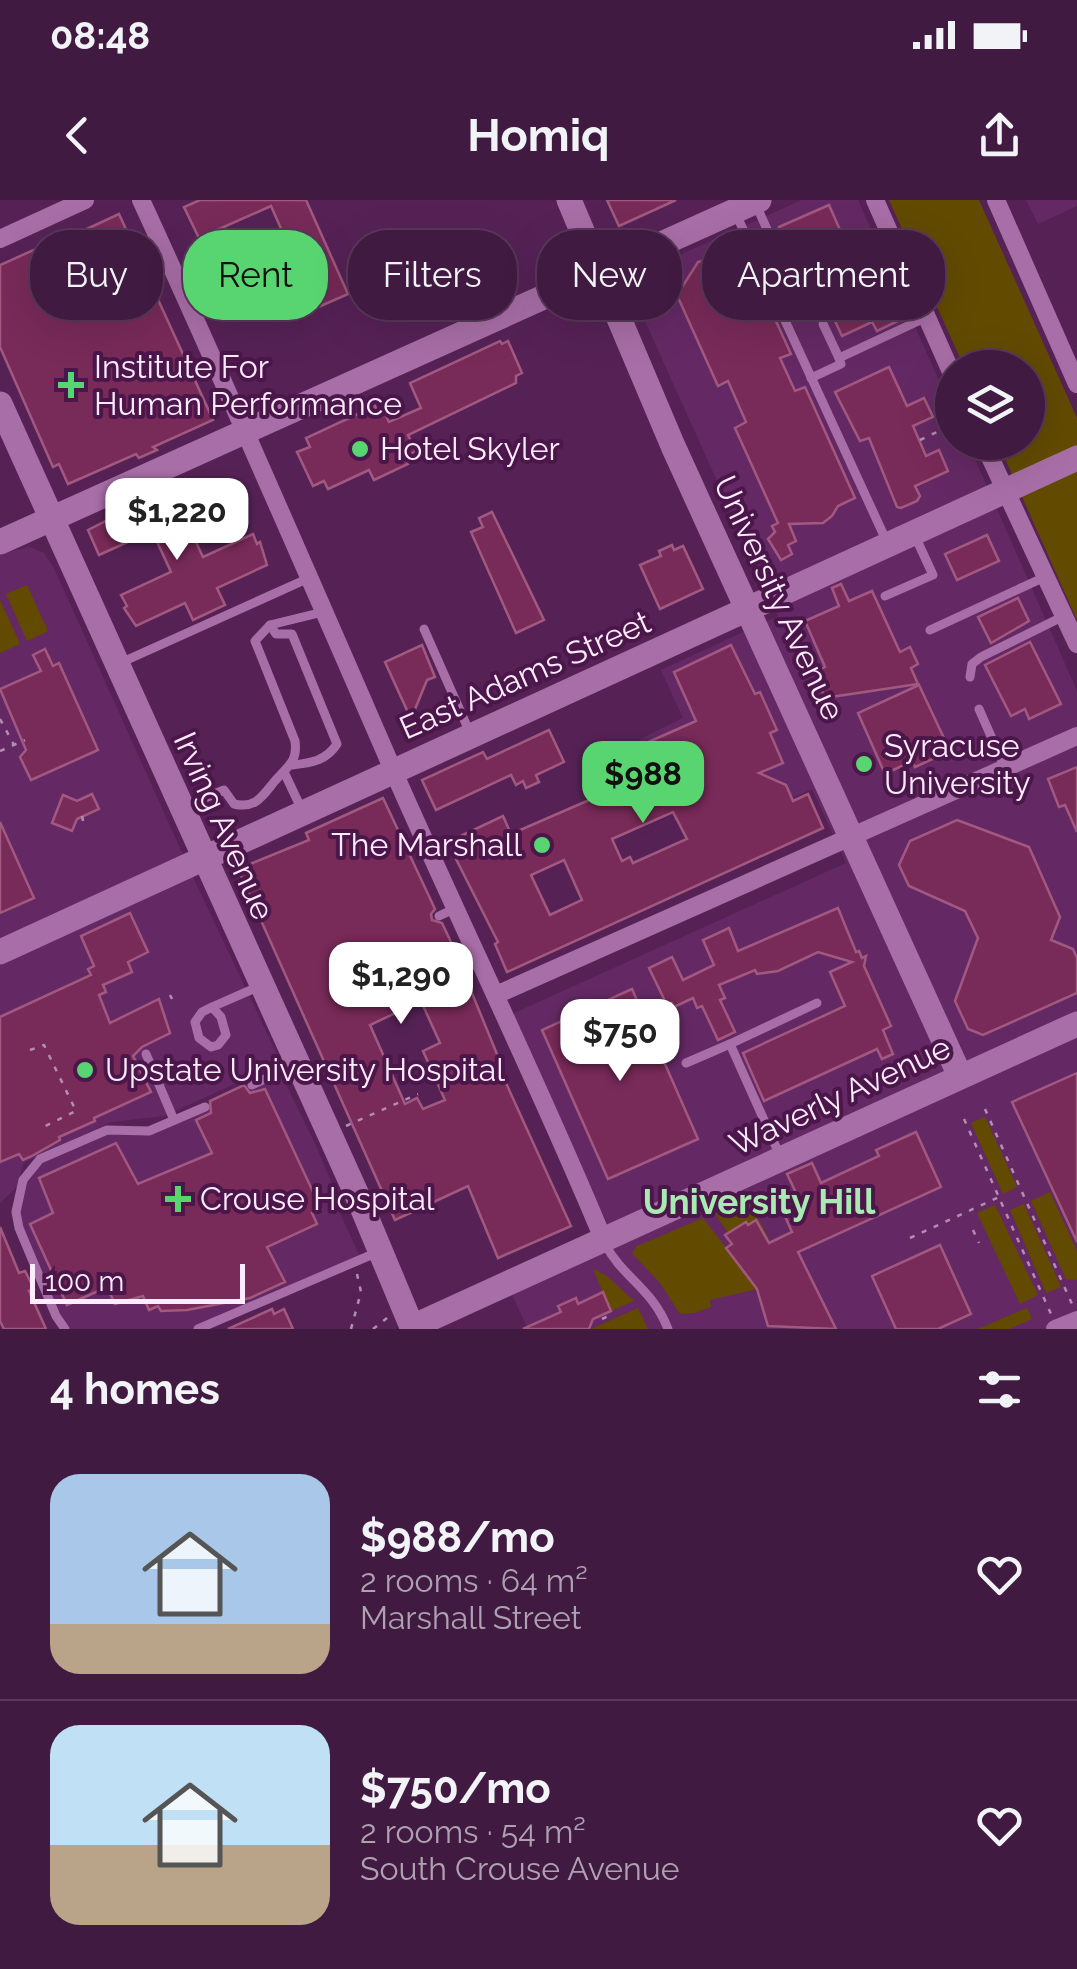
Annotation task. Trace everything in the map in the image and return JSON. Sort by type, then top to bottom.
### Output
[{"type":"street","points":[[0,238],[85,200]]},
{"type":"street","points":[[141,200],[248,432],[394,770],[447,912],[496,996],[604,1241]]},
{"type":"street","name":"University Avenue","points":[[569,200],[581,230]]},
{"type":"street","points":[[876,200],[889,230]]},
{"type":"street","points":[[996,200],[1077,384]]},
{"type":"street","points":[[682,234],[750,204]]},
{"type":"street","points":[[0,542],[537,299]]},
{"type":"street","name":"University Avenue","points":[[619,320],[960,1076]]},
{"type":"street","points":[[928,320],[941,350]]},
{"type":"street","name":"Irving Avenue","points":[[0,404],[356,1195],[404,1324]]},
{"type":"street","name":"East Adams Street","points":[[0,952],[1077,458]]},
{"type":"street","points":[[992,460],[1077,644]]},
{"type":"street","points":[[496,996],[1077,736]]},
{"type":"street","name":"Waverly Avenue","points":[[404,1324],[604,1241],[1077,1024]]},
{"type":"street","points":[[1052,1320],[1077,1320]]},
{"type":"lane","points":[[750,204],[764,230]]},
{"type":"lane","points":[[750,204],[811,378],[888,545]]},
{"type":"lane","points":[[177,277],[183,274]]},
{"type":"lane","points":[[839,358],[921,320]]},
{"type":"lane","points":[[811,378],[841,364],[824,324]]},
{"type":"lane","points":[[886,596],[933,575],[914,534]]},
{"type":"lane","points":[[930,630],[1047,576]]},
{"type":"lane","points":[[116,665],[311,578]]},
{"type":"lane","points":[[180,809],[220,790],[238,806],[250,805],[264,796],[288,768],[296,754],[295,741],[254,646],[259,634],[270,625],[326,612]]},
{"type":"lane","points":[[970,677],[972,664],[981,657],[1064,616]]},
{"type":"lane","points":[[270,625],[276,634],[292,634],[338,744],[330,755],[288,768]]},
{"type":"lane","points":[[424,629],[471,736]]},
{"type":"lane","points":[[979,709],[1005,768]]},
{"type":"lane","points":[[288,768],[303,812]]},
{"type":"lane","points":[[212,1007],[260,986]]},
{"type":"lane","points":[[686,1063],[817,1003]]},
{"type":"lane","points":[[730,1044],[782,1160]]},
{"type":"lane","points":[[146,1054],[174,1120]]},
{"type":"lane","points":[[252,1085],[297,1064]]},
{"type":"lane","points":[[66,1329],[56,1316],[19,1228],[16,1212],[27,1170],[40,1159],[106,1130],[149,1131],[205,1107]]},
{"type":"lane","points":[[604,1241],[612,1256],[654,1299],[668,1329]]},
{"type":"lane","points":[[198,1329],[378,1252]]},
{"type":"path","points":[[920,440],[935,433]]},
{"type":"path","points":[[827,710],[839,706]]},
{"type":"path","points":[[0,718],[14,745]]},
{"type":"path","points":[[0,752],[25,740]]},
{"type":"path","points":[[82,816],[84,825]]},
{"type":"path","points":[[30,1050],[44,1044],[76,1111],[39,1128]]},
{"type":"path","points":[[342,1128],[418,1094]]},
{"type":"path","points":[[985,1110],[1070,1301]]},
{"type":"path","points":[[964,1119],[1052,1320]]},
{"type":"path","points":[[910,1238],[999,1197]]},
{"type":"path","points":[[973,1230],[979,1243]]},
{"type":"path","points":[[351,1329],[361,1292],[356,1272]]},
{"type":"path","points":[[602,1319],[613,1314]]},
{"type":"path","points":[[373,1329],[404,1324]]},
{"type":"shaded area","name":"Syracuse University","points":[[802,200],[858,200],[871,230],[735,230]]},
{"type":"shaded area","points":[[889,200],[979,200],[1077,418],[1077,620],[1006,460],[1045,460],[1045,350],[956,350],[943,320],[945,230],[902,230]]},
{"type":"shaded area","points":[[1026,200],[1077,200],[1077,206],[1038,224]]},
{"type":"shaded area","name":"Syracuse University","points":[[702,245],[702,320],[912,320],[935,371],[935,460],[975,460],[1077,691],[1077,1329],[528,1329],[512,1295],[618,1247],[512,1014],[846,863],[812,789],[724,829],[713,805],[675,821],[640,739],[683,718],[661,670],[778,616],[644,320],[682,320],[682,254]]},
{"type":"shaded area","points":[[30,547],[44,553],[54,568],[281,1063],[164,1116],[111,1122],[23,1163],[18,1186],[0,1203],[0,554]]},
{"type":"shaded area","points":[[27,585],[48,631],[27,641],[6,594]]},
{"type":"shaded area","points":[[0,600],[20,644],[0,653]]},
{"type":"shaded area","name":"Crouse Hospital","points":[[280,1072],[316,1146],[361,1259],[198,1329],[65,1329],[19,1228],[18,1196],[27,1170],[107,1130],[149,1131]]},
{"type":"shaded area","points":[[985,1117],[1017,1187],[1003,1194],[971,1123]]},
{"type":"shaded area","points":[[1050,1192],[1077,1251],[1077,1280],[1066,1279],[1031,1201]]},
{"type":"shaded area","points":[[747,1199],[771,1242],[756,1221],[748,1225],[745,1222],[728,1233],[715,1214]]},
{"type":"shaded area","points":[[1024,1204],[1061,1287],[1046,1293],[1010,1210]]},
{"type":"shaded area","points":[[995,1205],[1038,1295],[1020,1304],[977,1213]]},
{"type":"shaded area","points":[[703,1218],[758,1289],[710,1300],[711,1307],[680,1314],[660,1283],[632,1253],[637,1246]]},
{"type":"shaded area","points":[[593,1269],[607,1276],[634,1301],[611,1311]]},
{"type":"shaded area","points":[[638,1308],[648,1329],[591,1329]]},
{"type":"shaded area","points":[[1027,1308],[1032,1319],[1009,1329],[978,1329]]},
{"type":"building","points":[[200,200],[306,200],[319,230],[282,230],[271,206],[217,230],[195,230],[184,207]]},
{"type":"building","points":[[607,200],[676,200],[619,226]]},
{"type":"building","points":[[829,205],[840,230],[780,230],[779,227]]},
{"type":"building","name":"Institute For Human Performance","points":[[119,214],[126,230],[85,230]]},
{"type":"building","points":[[328,249],[348,294],[328,303]]},
{"type":"building","name":"Institute For Human Performance","points":[[30,252],[30,320],[163,320],[163,310],[213,420],[153,447],[157,450],[139,458],[136,454],[68,484],[59,464],[53,467],[0,347],[0,265]]},
{"type":"building","points":[[702,261],[702,320],[775,320],[791,354],[780,358],[795,391],[805,387],[855,498],[838,506],[823,523],[789,524],[796,541],[788,545],[792,554],[781,560],[768,539],[775,532],[772,526],[778,523],[735,428],[746,422],[728,381],[718,386],[682,306],[682,287]]},
{"type":"building","points":[[835,320],[898,321],[877,331],[872,322],[842,336]]},
{"type":"building","points":[[500,341],[508,341],[522,373],[516,376],[516,383],[408,435],[416,451],[405,457],[408,464],[374,480],[369,470],[328,489],[324,481],[313,486],[297,452],[310,447],[306,438],[375,406],[389,422],[421,408],[410,383]]},
{"type":"building","points":[[889,367],[907,406],[924,398],[933,417],[913,426],[926,456],[935,452],[935,460],[943,460],[948,471],[915,486],[920,496],[917,501],[897,507],[869,438],[860,441],[835,392]]},
{"type":"building","points":[[157,495],[172,529],[188,525],[203,557],[253,534],[257,544],[260,542],[267,565],[217,588],[225,605],[193,620],[185,603],[136,626],[121,595],[171,572],[152,531],[99,555],[88,530]]},
{"type":"building","points":[[492,512],[544,620],[516,633],[471,532],[483,527],[479,518]]},
{"type":"building","points":[[987,535],[999,561],[957,580],[945,554]]},
{"type":"building","points":[[672,545],[674,550],[683,546],[703,589],[660,609],[640,565],[661,556],[659,551]]},
{"type":"building","points":[[841,584],[849,601],[872,591],[900,652],[910,647],[918,664],[911,668],[918,684],[824,698],[817,671],[825,667],[805,621],[839,606],[832,588]]},
{"type":"building","points":[[1018,598],[1029,621],[991,643],[978,617]]},
{"type":"building","points":[[1030,642],[1061,704],[1029,719],[1025,709],[1011,716],[985,665]]},
{"type":"building","points":[[422,645],[435,677],[427,680],[411,719],[385,662]]},
{"type":"building","points":[[731,645],[755,694],[760,692],[777,730],[770,733],[783,763],[759,773],[786,785],[793,801],[808,794],[823,828],[507,972],[495,944],[498,942],[456,859],[462,856],[454,839],[503,816],[511,834],[656,771],[644,744],[696,721],[674,672]],"holes":[[[673,812],[687,839],[633,863],[630,857],[622,861],[612,839]],[[564,860],[582,900],[550,915],[531,875]]]},
{"type":"building","points":[[45,649],[53,666],[59,663],[98,750],[31,780],[20,757],[26,750],[0,689],[41,671],[33,655]]},
{"type":"building","points":[[919,685],[950,751],[915,767],[912,761],[885,774],[858,713]]},
{"type":"building","points":[[549,730],[564,762],[536,775],[539,782],[526,788],[523,781],[516,785],[511,775],[436,810],[422,780],[483,752],[487,759]]},
{"type":"building","points":[[1077,767],[1077,832],[1065,805],[1059,807],[1048,779]]},
{"type":"building","points":[[92,794],[99,809],[77,819],[72,831],[52,823],[63,795],[77,801]]},
{"type":"building","points":[[383,798],[435,909],[432,920],[442,923],[451,942],[499,1059],[496,1061],[571,1226],[498,1258],[468,1186],[395,1220],[238,869],[309,840],[306,833]],"holes":[[[421,1001],[440,1043],[423,1051],[445,1100],[423,1109],[417,1098],[405,1104],[370,1025]]]},
{"type":"building","points":[[957,820],[1029,847],[1060,917],[1051,940],[1073,949],[1077,958],[1077,993],[983,1035],[968,1029],[955,1001],[978,938],[965,911],[909,886],[899,865],[910,841]]},
{"type":"building","points":[[0,822],[34,898],[0,913]]},
{"type":"building","points":[[838,908],[856,952],[862,958],[866,956],[864,966],[891,1026],[883,1030],[893,1054],[882,1059],[877,1049],[764,1101],[743,1053],[845,1006],[830,972],[852,962],[818,952],[778,971],[757,974],[755,970],[719,985],[725,998],[720,1000],[735,1032],[718,1040],[702,1006],[697,1008],[693,998],[674,1007],[666,1003],[649,968],[672,957],[683,980],[714,965],[703,940],[729,928],[738,951]]},
{"type":"building","name":"Upstate University Hospital","points":[[130,913],[148,952],[128,962],[132,972],[103,985],[106,992],[99,995],[110,1023],[159,999],[170,1033],[133,1056],[151,1092],[94,1118],[95,1121],[59,1137],[60,1140],[32,1156],[23,1160],[19,1154],[0,1162],[0,1017],[91,975],[88,969],[94,966],[81,936]]},
{"type":"building","points":[[632,989],[698,1139],[608,1179],[542,1030]]},
{"type":"building","points":[[1077,1073],[1077,1242],[1012,1102]]},
{"type":"building","name":"Crouse Hospital","points":[[244,1085],[250,1093],[265,1089],[321,1209],[312,1213],[317,1224],[267,1247],[285,1282],[250,1298],[187,1310],[161,1311],[158,1306],[149,1310],[143,1296],[115,1304],[107,1287],[67,1305],[30,1224],[53,1213],[39,1178],[116,1143],[138,1184],[212,1153],[196,1120],[211,1113],[210,1101]]},
{"type":"building","points":[[916,1132],[941,1187],[798,1252],[836,1329],[768,1326],[757,1289],[726,1248],[732,1244],[725,1235],[756,1220],[769,1243],[792,1232],[779,1203],[797,1195],[787,1174],[812,1163],[821,1183],[879,1156],[876,1150]]},
{"type":"building","points":[[0,1227],[19,1273],[25,1271],[34,1289],[29,1291],[46,1329],[4,1329],[0,1321]]},
{"type":"building","points":[[940,1245],[971,1314],[938,1329],[896,1329],[872,1276]]},
{"type":"building","points":[[603,1292],[611,1311],[593,1319],[589,1329],[523,1329],[561,1312],[558,1306],[576,1298],[578,1304]]},
{"type":"building","points":[[272,1309],[274,1314],[284,1309],[293,1329],[228,1329]]},
{"type":"place","name":"Institute For Human Performance","points":[[71,385]]},
{"type":"place","name":"Hotel Skyler","points":[[360,449]]},
{"type":"place","name":"Syracuse University","points":[[864,764]]},
{"type":"place","name":"The Marshall","points":[[542,845]]},
{"type":"place","name":"Upstate University Hospital","points":[[85,1070]]},
{"type":"place","name":"Crouse Hospital","points":[[178,1199]]},
{"type":"district","name":"University Hill","points":[[759,1202]]}]
